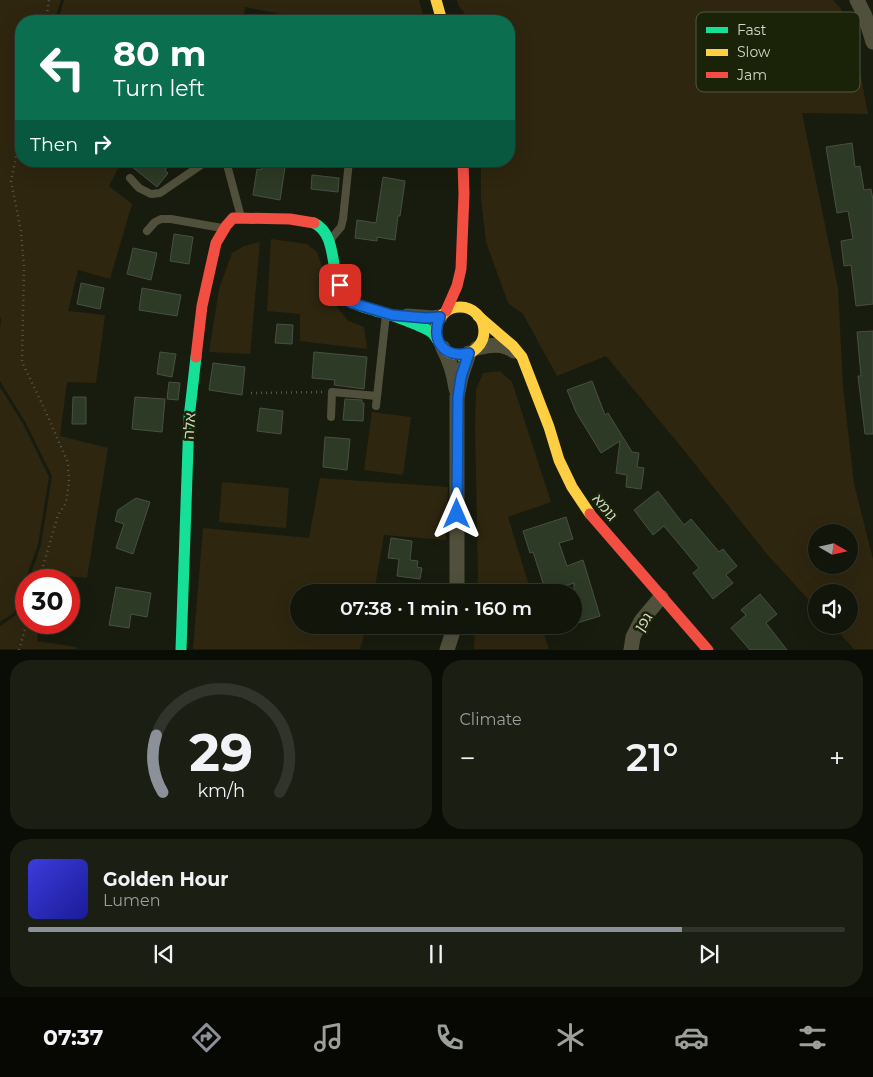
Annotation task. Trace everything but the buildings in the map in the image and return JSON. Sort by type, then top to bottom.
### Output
[{"type":"street","points":[[436,0],[440,15]]},
{"type":"street","points":[[857,0],[865,16],[873,42]]},
{"type":"street","points":[[462,167],[464,194],[461,268],[457,286],[437,325],[436,333],[440,345],[453,354],[461,355],[491,345],[505,346],[522,357]]},
{"type":"street","points":[[225,228],[233,218],[248,217],[304,221],[316,224],[329,242],[345,298],[352,303],[389,314],[432,333],[449,361],[458,398]]},
{"type":"street","name":"אלה","points":[[180,650],[188,418],[202,306],[216,243],[225,228]]},
{"type":"street","points":[[457,584],[458,398],[461,377],[473,350],[482,340],[484,332],[483,324],[475,313],[466,293],[462,252]]},
{"type":"street","points":[[389,314],[426,318],[443,314],[454,308],[464,307],[475,313],[513,346],[522,357]]},
{"type":"street","name":"גומא","points":[[522,357],[549,427],[559,460],[572,487],[586,509],[708,650]]},
{"type":"street","name":"גפן","points":[[631,650],[633,638],[641,621],[661,597]]},
{"type":"street","points":[[447,650],[452,634]]},
{"type":"lane","points":[[130,178],[139,188],[151,194],[160,193],[198,167]]},
{"type":"lane","points":[[228,167],[242,218]]},
{"type":"lane","points":[[329,242],[340,227],[343,219],[348,167]]},
{"type":"lane","points":[[147,231],[155,222],[161,219],[225,228]]},
{"type":"lane","points":[[376,406],[389,314]]},
{"type":"lane","points":[[331,418],[332,392],[377,396]]},
{"type":"path","points":[[47,15],[49,0]]},
{"type":"path","points":[[15,162],[11,182],[21,231],[24,267],[22,362],[68,463],[69,483],[66,503],[58,515],[42,569]]},
{"type":"path","points":[[251,393],[332,392]]},
{"type":"path","points":[[19,650],[24,634]]},
{"type":"shaded area","points":[[0,0],[61,0],[56,15],[15,15],[15,167],[119,167],[109,186],[132,204],[110,279],[78,270],[68,311],[105,315],[96,383],[67,382],[60,436],[108,448],[87,578],[80,577],[80,569],[33,569],[41,545],[52,476],[26,423],[0,381]]},
{"type":"shaded area","points":[[64,0],[419,0],[423,15],[286,15],[245,7],[244,15],[60,15]]},
{"type":"shaded area","points":[[457,0],[833,0],[841,9],[842,12],[696,12],[696,92],[860,92],[860,72],[868,114],[802,113],[838,288],[843,387],[854,484],[873,559],[873,649],[854,649],[840,634],[858,634],[858,584],[808,584],[808,599],[766,553],[606,356],[557,376],[523,314],[508,303],[486,242],[481,199],[481,167],[515,167],[515,15],[466,15],[458,5]]},
{"type":"shaded area","points":[[271,239],[307,244],[317,252],[335,304],[348,321],[364,327],[367,349],[300,341],[300,314],[267,311]]},
{"type":"shaded area","points":[[260,242],[250,354],[209,352],[219,289],[232,253],[244,246]]},
{"type":"shaded area","points":[[500,371],[512,382],[551,502],[508,517],[529,584],[477,584],[475,426],[476,390],[483,373]]},
{"type":"shaded area","points":[[0,387],[23,424],[49,477],[38,544],[29,569],[15,569],[15,610],[14,613],[0,622]]},
{"type":"shaded area","points":[[372,412],[411,417],[403,475],[364,470]]},
{"type":"shaded area","points":[[320,478],[448,487],[446,540],[384,535],[375,584],[290,584],[290,634],[364,634],[360,649],[193,649],[203,528],[309,538]]},
{"type":"shaded area","points":[[222,482],[289,488],[286,528],[219,522]]},
{"type":"shaded area","points":[[15,616],[15,634],[38,634],[37,641],[76,647],[76,649],[0,649],[0,626]]},
{"type":"shaded area","points":[[475,634],[544,634],[549,649],[474,649]]},
{"type":"traffic: fast","points":[[314,223],[322,229],[328,238],[338,282],[348,299],[358,305],[426,329],[438,341]]},
{"type":"traffic: fast","points":[[181,650],[189,418],[196,357]]},
{"type":"traffic: slow","points":[[436,0],[440,15]]},
{"type":"traffic: slow","points":[[460,307],[469,309],[477,314],[482,322],[484,331],[482,340],[477,348],[469,353],[460,355],[451,353],[443,348],[438,340],[436,331],[438,322],[443,314],[451,309],[460,307]]},
{"type":"traffic: slow","points":[[478,316],[513,346],[522,357],[549,427],[559,460],[572,487],[590,514]]},
{"type":"traffic: jam","points":[[446,311],[457,286],[461,269],[463,167]]},
{"type":"traffic: jam","points":[[196,357],[202,306],[216,243],[233,218],[290,219],[314,223]]},
{"type":"traffic: jam","points":[[590,514],[708,650]]},
{"type":"route","points":[[340,285],[345,298],[352,303],[392,315],[426,318],[440,317],[436,333],[438,341],[443,348],[453,354],[469,353],[461,377],[458,398],[457,514]]}]
